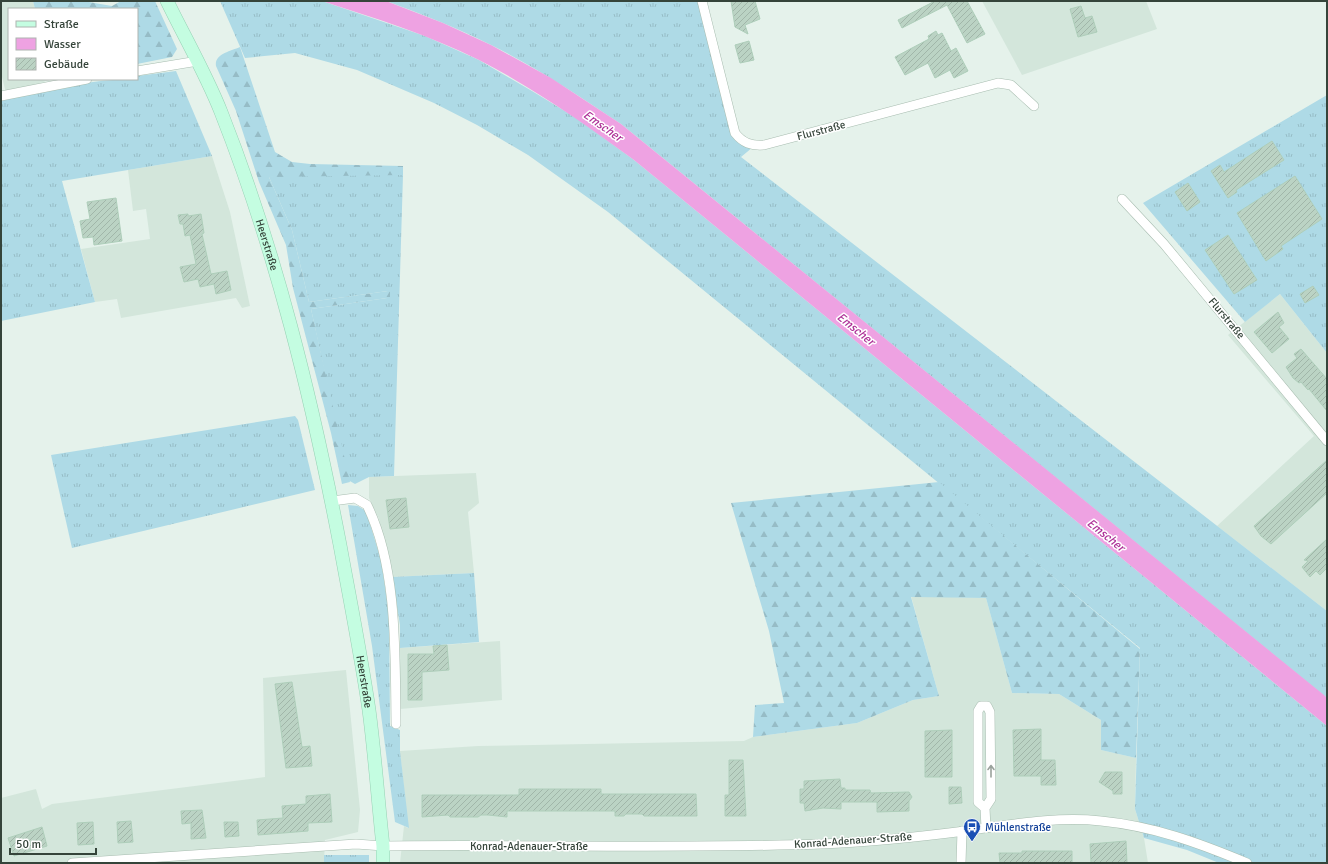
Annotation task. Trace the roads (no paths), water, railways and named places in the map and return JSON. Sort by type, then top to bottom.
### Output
[{"type":"main road","name":"Heerstraße","points":[[167,1],[198,61],[222,114],[247,185],[292,330],[327,474],[369,710],[383,846],[383,863]]},
{"type":"street","name":"Flurstraße","points":[[702,1],[735,133],[741,140],[753,146],[787,139],[998,83],[1011,84],[1034,106]]},
{"type":"street","points":[[138,71],[198,61]]},
{"type":"street","points":[[1,96],[82,80]]},
{"type":"street","name":"Flurstraße","points":[[1122,199],[1210,298],[1327,441]]},
{"type":"street","points":[[332,501],[356,498],[367,505],[382,547],[394,629],[396,724]]},
{"type":"street","points":[[985,808],[978,802],[978,711],[981,706],[987,706],[990,712],[991,799],[985,808],[986,828]]},
{"type":"street","name":"Konrad-Adenauer-Straße","points":[[72,863],[356,844],[383,846],[621,847],[821,844],[878,840],[1053,820],[1112,822],[1159,831],[1191,840],[1247,863]]},
{"type":"street","points":[[961,863],[962,831]]},
{"type":"water","name":"Emscher","points":[[322,1],[386,1],[443,23],[491,45],[551,78],[621,124],[1324,695],[1327,698],[1327,726],[634,160],[616,147],[539,94],[479,60],[421,35]]},
{"type":"place","name":"Mühlenstraße","points":[[972,842]]}]
